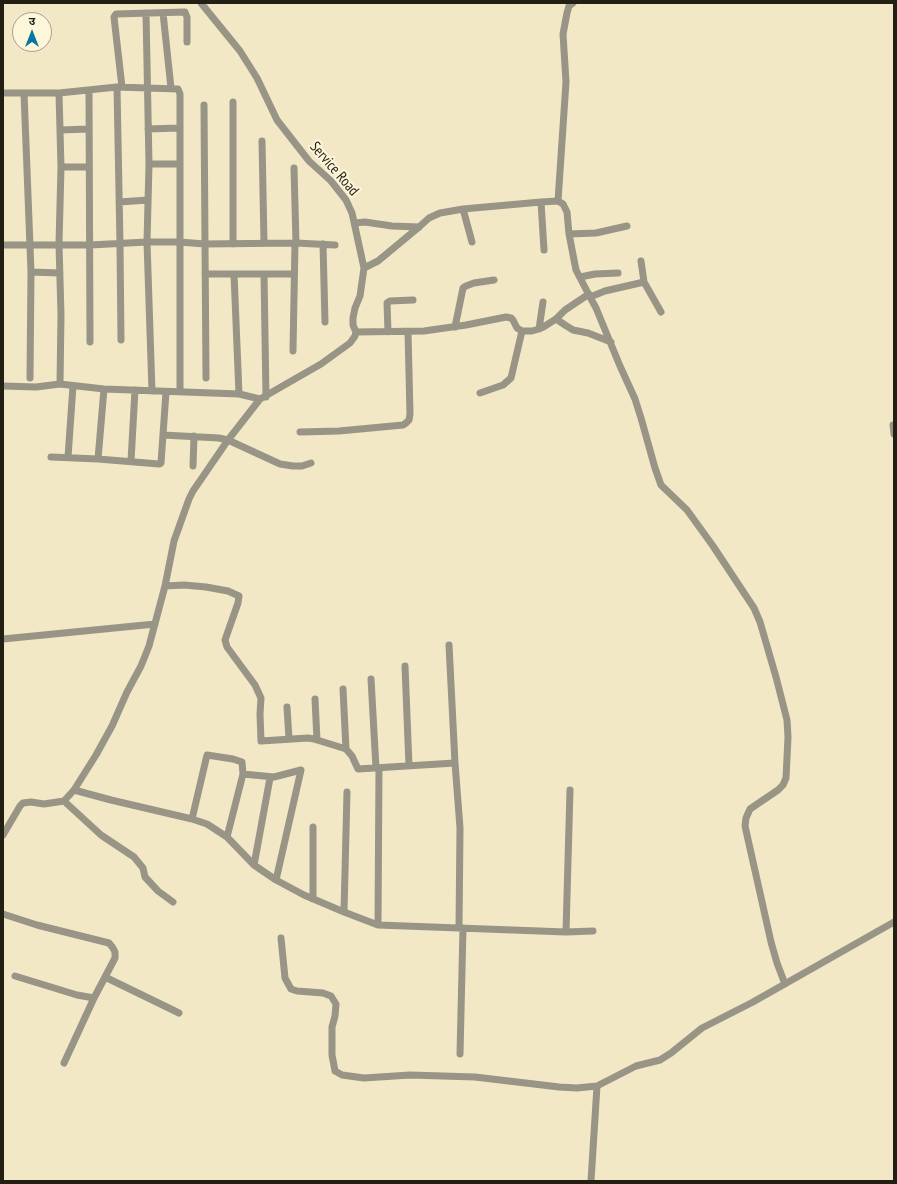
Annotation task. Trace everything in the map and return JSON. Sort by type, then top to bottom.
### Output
[{"type":"street","name":"Service Road","points":[[201,3],[240,51],[257,78],[277,120],[285,131],[309,161],[331,182],[346,200],[355,223],[364,268],[360,296],[353,318],[356,332]]},
{"type":"street","points":[[558,201],[566,82],[563,34],[569,6],[573,3]]},
{"type":"street","points":[[121,340],[119,202],[120,87],[114,17],[118,13],[186,13],[187,42]]},
{"type":"street","points":[[146,13],[149,164],[147,242],[152,391]]},
{"type":"street","points":[[163,13],[171,88]]},
{"type":"street","points":[[3,93],[59,93],[120,87],[178,89],[180,94],[180,392]]},
{"type":"street","points":[[89,90],[90,342]]},
{"type":"street","points":[[24,93],[31,272],[30,378]]},
{"type":"street","points":[[59,93],[59,244],[61,315],[60,384]]},
{"type":"street","points":[[233,102],[233,244]]},
{"type":"street","points":[[204,105],[206,378]]},
{"type":"street","points":[[148,129],[179,128]]},
{"type":"street","points":[[60,130],[89,129]]},
{"type":"street","points":[[262,141],[264,243]]},
{"type":"street","points":[[149,164],[179,164]]},
{"type":"street","points":[[60,167],[89,167]]},
{"type":"street","points":[[293,351],[295,243],[294,168]]},
{"type":"street","points":[[119,202],[148,200]]},
{"type":"street","points":[[364,268],[378,261],[419,226],[440,213],[462,209],[541,202],[558,201],[563,204],[567,212],[569,234],[576,270],[596,308],[635,399],[661,484],[687,510],[754,608],[760,622],[776,677],[787,720],[788,737],[786,778],[783,785],[778,790],[750,809],[746,818],[745,826],[771,942],[785,984]]},
{"type":"street","points":[[541,202],[544,250]]},
{"type":"street","points":[[462,209],[472,242]]},
{"type":"street","points":[[355,223],[364,222],[396,226],[419,226]]},
{"type":"street","points":[[569,234],[596,233],[627,226]]},
{"type":"street","points":[[3,244],[90,245],[180,242],[204,244],[295,243],[335,245]]},
{"type":"street","points":[[323,244],[325,322]]},
{"type":"street","points":[[641,261],[644,282],[661,312]]},
{"type":"street","points":[[31,272],[60,273]]},
{"type":"street","points":[[580,278],[595,274],[618,273]]},
{"type":"street","points":[[205,274],[294,274]]},
{"type":"street","points":[[234,274],[239,394]]},
{"type":"street","points":[[263,398],[264,274]]},
{"type":"street","points":[[455,327],[463,288],[474,283],[494,280]]},
{"type":"street","points":[[3,835],[23,803],[31,802],[51,804],[64,801],[74,790],[96,755],[112,726],[146,653],[165,586],[174,541],[193,491],[228,440],[263,398],[321,364],[353,340],[356,332],[424,331],[506,318],[511,318],[517,328],[522,331],[539,329],[556,319],[565,310],[589,296],[644,282]]},
{"type":"street","points":[[388,332],[387,303],[390,301],[413,300]]},
{"type":"street","points":[[539,329],[544,302]]},
{"type":"street","points":[[556,319],[573,330],[588,333],[611,342]]},
{"type":"street","points":[[480,393],[503,384],[511,378],[522,331]]},
{"type":"street","points":[[300,432],[339,431],[406,423],[409,420],[410,414],[408,332]]},
{"type":"street","points":[[3,386],[36,387],[60,384],[104,389],[239,394],[263,398]]},
{"type":"street","points":[[68,457],[73,386]]},
{"type":"street","points":[[98,459],[104,389]]},
{"type":"street","points":[[131,461],[135,390]]},
{"type":"street","points":[[51,457],[159,464],[166,392]]},
{"type":"street","points":[[892,425],[894,434]]},
{"type":"street","points":[[162,435],[218,438],[228,440],[280,464],[302,466],[311,463]]},
{"type":"street","points":[[192,466],[194,436]]},
{"type":"street","points":[[165,586],[206,587],[228,591],[239,596],[225,640],[227,647],[255,685],[261,698],[261,741],[308,738],[317,740],[346,749],[352,756],[358,769],[455,763]]},
{"type":"street","points":[[3,639],[155,624]]},
{"type":"street","points":[[449,645],[460,834],[460,1054]]},
{"type":"street","points":[[405,666],[409,766]]},
{"type":"street","points":[[371,680],[377,768],[378,925]]},
{"type":"street","points":[[343,689],[346,749]]},
{"type":"street","points":[[315,699],[317,740]]},
{"type":"street","points":[[287,707],[289,739]]},
{"type":"street","points":[[192,819],[207,755],[242,762],[243,774],[227,837]]},
{"type":"street","points":[[243,774],[270,778],[301,770],[276,880]]},
{"type":"street","points":[[254,865],[270,778]]},
{"type":"street","points":[[74,790],[207,824],[227,837],[254,865],[276,880],[304,896],[378,925],[566,932],[593,931]]},
{"type":"street","points":[[566,932],[570,790]]},
{"type":"street","points":[[344,912],[346,792]]},
{"type":"street","points":[[64,801],[101,835],[134,857],[143,868],[145,877],[158,891],[173,902]]},
{"type":"street","points":[[313,827],[313,899]]},
{"type":"street","points":[[3,914],[109,943],[114,948],[115,958],[94,998],[64,1062]]},
{"type":"street","points":[[281,938],[285,978],[291,989],[297,991],[323,993],[331,996],[336,1004],[336,1016],[332,1027],[332,1055],[335,1070],[342,1075],[364,1078],[410,1075],[475,1077],[577,1088],[597,1086],[636,1066],[660,1060],[702,1028],[785,984],[894,922]]},
{"type":"street","points":[[15,976],[77,995],[94,998]]},
{"type":"street","points":[[105,977],[179,1013]]},
{"type":"street","points":[[591,1181],[597,1086]]}]
